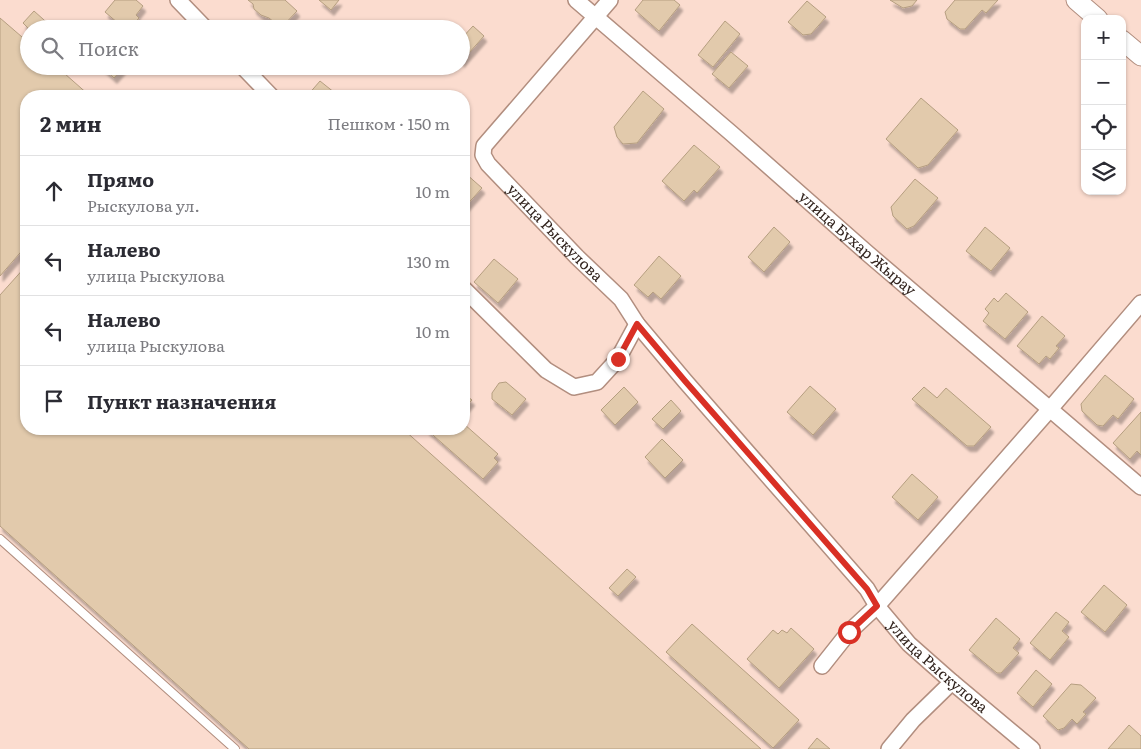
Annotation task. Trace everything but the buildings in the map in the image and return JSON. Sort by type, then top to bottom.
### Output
[{"type":"street","points":[[178,0],[197,20]]},
{"type":"street","name":"улица Бухар Жырау","points":[[576,0],[1141,487]]},
{"type":"street","points":[[595,16],[610,0]]},
{"type":"street","points":[[1076,0],[1093,15]]},
{"type":"street","name":"улица Рыскулова","points":[[595,16],[484,146],[483,155],[488,164],[577,257],[621,299],[637,324],[867,589],[877,606],[909,644],[1032,749]]},
{"type":"street","points":[[1126,43],[1141,56]]},
{"type":"street","points":[[251,75],[265,90]]},
{"type":"street","points":[[470,295],[546,370],[574,387],[597,382],[618,359],[637,324]]},
{"type":"street","points":[[822,666],[849,632],[877,606],[1141,303]]},
{"type":"street","points":[[889,749],[912,720],[952,682]]},
{"type":"lane","points":[[0,539],[235,749]]},
{"type":"route","points":[[618,359],[637,324],[867,589],[877,606],[849,632]]}]
